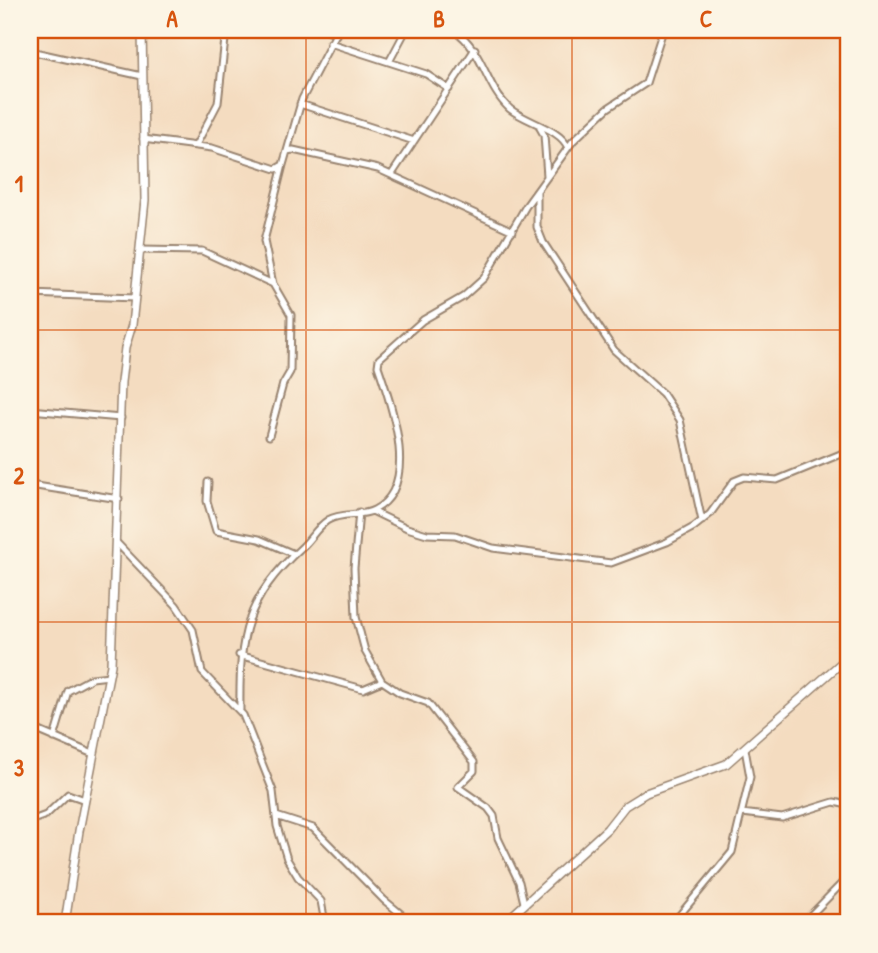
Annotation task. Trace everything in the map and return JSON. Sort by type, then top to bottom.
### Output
[{"type":"street","points":[[65,923],[93,754],[110,676],[119,499],[121,382],[125,348],[132,325],[145,200],[142,30]]},
{"type":"street","points":[[196,145],[218,103],[226,30]]},
{"type":"street","points":[[269,436],[283,384],[290,372],[291,315],[273,284],[264,234],[300,104],[337,32],[326,30]]},
{"type":"street","points":[[389,62],[406,30]]},
{"type":"street","points":[[454,30],[475,49],[502,100],[522,118],[565,140],[573,141]]},
{"type":"street","points":[[372,511],[394,491],[399,472],[394,414],[378,366],[379,359],[423,320],[455,303],[478,284],[573,141],[608,108],[646,83],[663,30]]},
{"type":"street","points":[[330,43],[426,74],[449,89]]},
{"type":"street","points":[[392,174],[475,49]]},
{"type":"street","points":[[30,51],[142,76]]},
{"type":"street","points":[[300,104],[414,141]]},
{"type":"street","points":[[540,128],[544,135],[547,177]]},
{"type":"street","points":[[143,139],[196,145],[272,169],[283,165]]},
{"type":"street","points":[[565,140],[568,148]]},
{"type":"street","points":[[287,152],[310,154],[392,174],[513,232]]},
{"type":"street","points":[[537,192],[537,227],[543,243],[614,350],[657,389],[680,420],[702,521]]},
{"type":"street","points":[[141,250],[202,251],[273,284]]},
{"type":"street","points":[[30,294],[134,298]]},
{"type":"street","points":[[30,410],[121,418]]},
{"type":"street","points":[[240,710],[240,655],[259,596],[274,572],[329,520],[372,511],[407,528],[427,534],[455,535],[497,548],[611,563],[667,542],[702,521],[734,481],[744,477],[777,480],[848,451]]},
{"type":"street","points":[[208,482],[207,501],[216,531],[258,539],[294,554]]},
{"type":"street","points":[[30,485],[119,499]]},
{"type":"street","points":[[381,505],[383,515]]},
{"type":"street","points":[[359,512],[354,559],[356,617],[365,651],[382,681],[400,693],[428,703],[474,762],[474,771],[458,787],[488,808],[494,816],[498,838],[519,882],[524,903]]},
{"type":"street","points":[[116,542],[176,604],[193,630],[202,672],[240,710],[270,782],[287,859],[298,877],[321,901],[325,923]]},
{"type":"street","points":[[240,655],[363,689],[382,681]]},
{"type":"street","points":[[504,923],[524,903],[552,882],[634,799],[726,764],[848,657]]},
{"type":"street","points":[[54,738],[68,691],[92,678],[110,676]]},
{"type":"street","points":[[30,727],[93,754]]},
{"type":"street","points":[[673,923],[728,860],[750,777],[745,749]]},
{"type":"street","points":[[30,821],[46,815],[68,794],[85,800]]},
{"type":"street","points":[[742,813],[782,818],[834,802],[848,805]]},
{"type":"street","points":[[276,816],[313,828],[384,900],[412,923]]},
{"type":"street","points":[[803,923],[848,877]]}]
